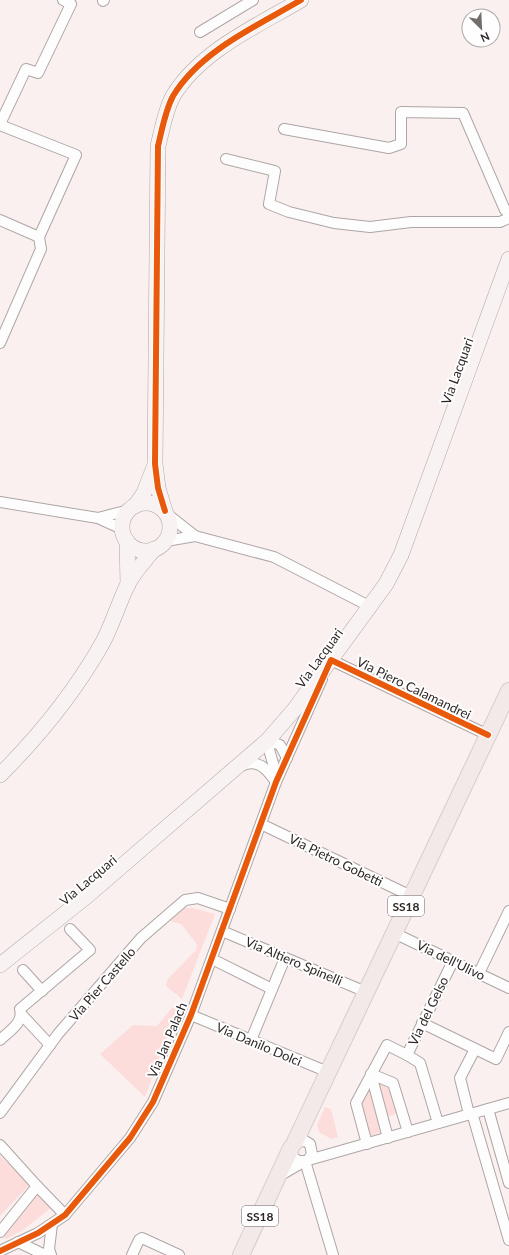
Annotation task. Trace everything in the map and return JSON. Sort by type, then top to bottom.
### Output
[{"type":"main road","name":"SS18","points":[[241,1255],[278,1177],[302,1145],[304,1122],[509,691]]},
{"type":"street","points":[[0,343],[41,249],[39,236],[76,155],[0,124],[26,69],[38,73],[71,4],[63,0]]},
{"type":"street","points":[[200,32],[253,0]]},
{"type":"street","points":[[0,775],[33,742],[55,715],[82,677],[103,642],[128,585],[160,545],[170,528],[158,488],[155,464],[158,146],[164,120],[172,97],[186,78],[208,56],[301,0]]},
{"type":"street","points":[[284,129],[389,148],[401,144],[401,112],[463,113],[505,210],[509,213]]},
{"type":"street","points":[[226,160],[275,171],[269,204],[289,212],[334,222],[370,227],[412,222],[500,222],[509,218]]},
{"type":"street","points":[[0,220],[39,236]]},
{"type":"street","name":"Via Lacquari","points":[[0,965],[87,896],[238,768],[268,740],[294,710],[331,660],[386,584],[401,555],[508,264]]},
{"type":"street","points":[[128,585],[124,535],[125,516],[144,493],[155,464]]},
{"type":"street","points":[[0,502],[98,518],[124,535],[139,550],[195,536]]},
{"type":"street","points":[[98,518],[148,503],[160,507],[195,536],[274,557],[370,606]]},
{"type":"street","name":"Via Piero Calamandrei","points":[[331,660],[488,735]]},
{"type":"street","name":"Via Jan Palach","points":[[0,1251],[36,1233],[65,1215],[134,1132],[153,1102],[191,1015],[276,782],[331,660]]},
{"type":"street","points":[[268,740],[280,745],[288,758]]},
{"type":"street","points":[[268,740],[270,753],[275,768],[276,782]]},
{"type":"street","points":[[238,768],[253,763],[260,764],[267,769],[276,782]]},
{"type":"street","name":"Via Pietro Gobetti","points":[[261,824],[411,896]]},
{"type":"street","name":"Via Pier Castello","points":[[0,1112],[50,1045],[141,938],[185,900],[198,898],[230,909]]},
{"type":"street","points":[[479,973],[509,911]]},
{"type":"street","points":[[50,1045],[22,1015],[20,1009],[90,950],[70,929]]},
{"type":"street","name":"Via Altiero Spinelli","points":[[222,931],[366,992]]},
{"type":"street","name":"Via dell'Ulivo","points":[[394,933],[509,988]]},
{"type":"street","points":[[212,958],[272,989]]},
{"type":"street","points":[[251,1040],[285,958]]},
{"type":"street","name":"Via del Gelso","points":[[367,1144],[356,1103],[387,1045],[407,1055],[453,961]]},
{"type":"street","points":[[23,970],[42,991]]},
{"type":"street","points":[[0,1040],[18,1024],[22,1015]]},
{"type":"street","name":"Via Danilo Dolci","points":[[191,1015],[328,1072]]},
{"type":"street","points":[[422,1023],[496,1059],[509,1032]]},
{"type":"street","points":[[475,1049],[460,1078],[509,1240]]},
{"type":"street","points":[[407,1055],[420,1063],[438,1123]]},
{"type":"street","points":[[371,1074],[393,1083],[408,1132]]},
{"type":"street","points":[[371,1074],[388,1138]]},
{"type":"street","points":[[278,1177],[306,1161],[509,1103]]},
{"type":"street","points":[[488,1109],[509,1184]]},
{"type":"street","points":[[0,1145],[65,1215]]},
{"type":"street","points":[[302,1145],[335,1152]]},
{"type":"street","points":[[302,1145],[312,1154],[306,1161],[298,1161],[293,1157],[302,1145]]},
{"type":"street","points":[[306,1161],[333,1255]]},
{"type":"street","points":[[0,1232],[37,1186]]},
{"type":"street","points":[[46,1253],[52,1224]]},
{"type":"street","points":[[36,1233],[46,1253]]},
{"type":"street","points":[[132,1255],[139,1240],[142,1238],[179,1255]]},
{"type":"street","points":[[18,1242],[46,1253]]},
{"type":"shaded area","points":[[185,908],[193,908],[215,914],[182,999],[166,986],[167,980],[196,950],[197,944],[181,924],[170,921]]},
{"type":"shaded area","points":[[172,1008],[177,1009],[145,1097],[100,1054],[133,1025],[157,1026]]},
{"type":"shaded area","points":[[371,1074],[393,1083],[402,1112],[383,1118],[386,1131],[365,1137],[356,1103]]},
{"type":"shaded area","points":[[325,1107],[331,1109],[338,1137],[331,1139],[319,1132],[317,1125]]},
{"type":"shaded area","points":[[0,1156],[30,1184],[0,1216]]},
{"type":"shaded area","points":[[38,1192],[52,1207],[23,1230],[6,1239],[1,1236]]},
{"type":"cycle path","points":[[165,511],[158,488],[155,464],[158,146],[164,121],[173,96],[184,80],[198,66],[214,53],[248,30],[301,0]]},
{"type":"cycle path","points":[[0,1251],[38,1233],[65,1215],[130,1138],[153,1102],[191,1015],[276,782],[331,660],[488,735]]}]
